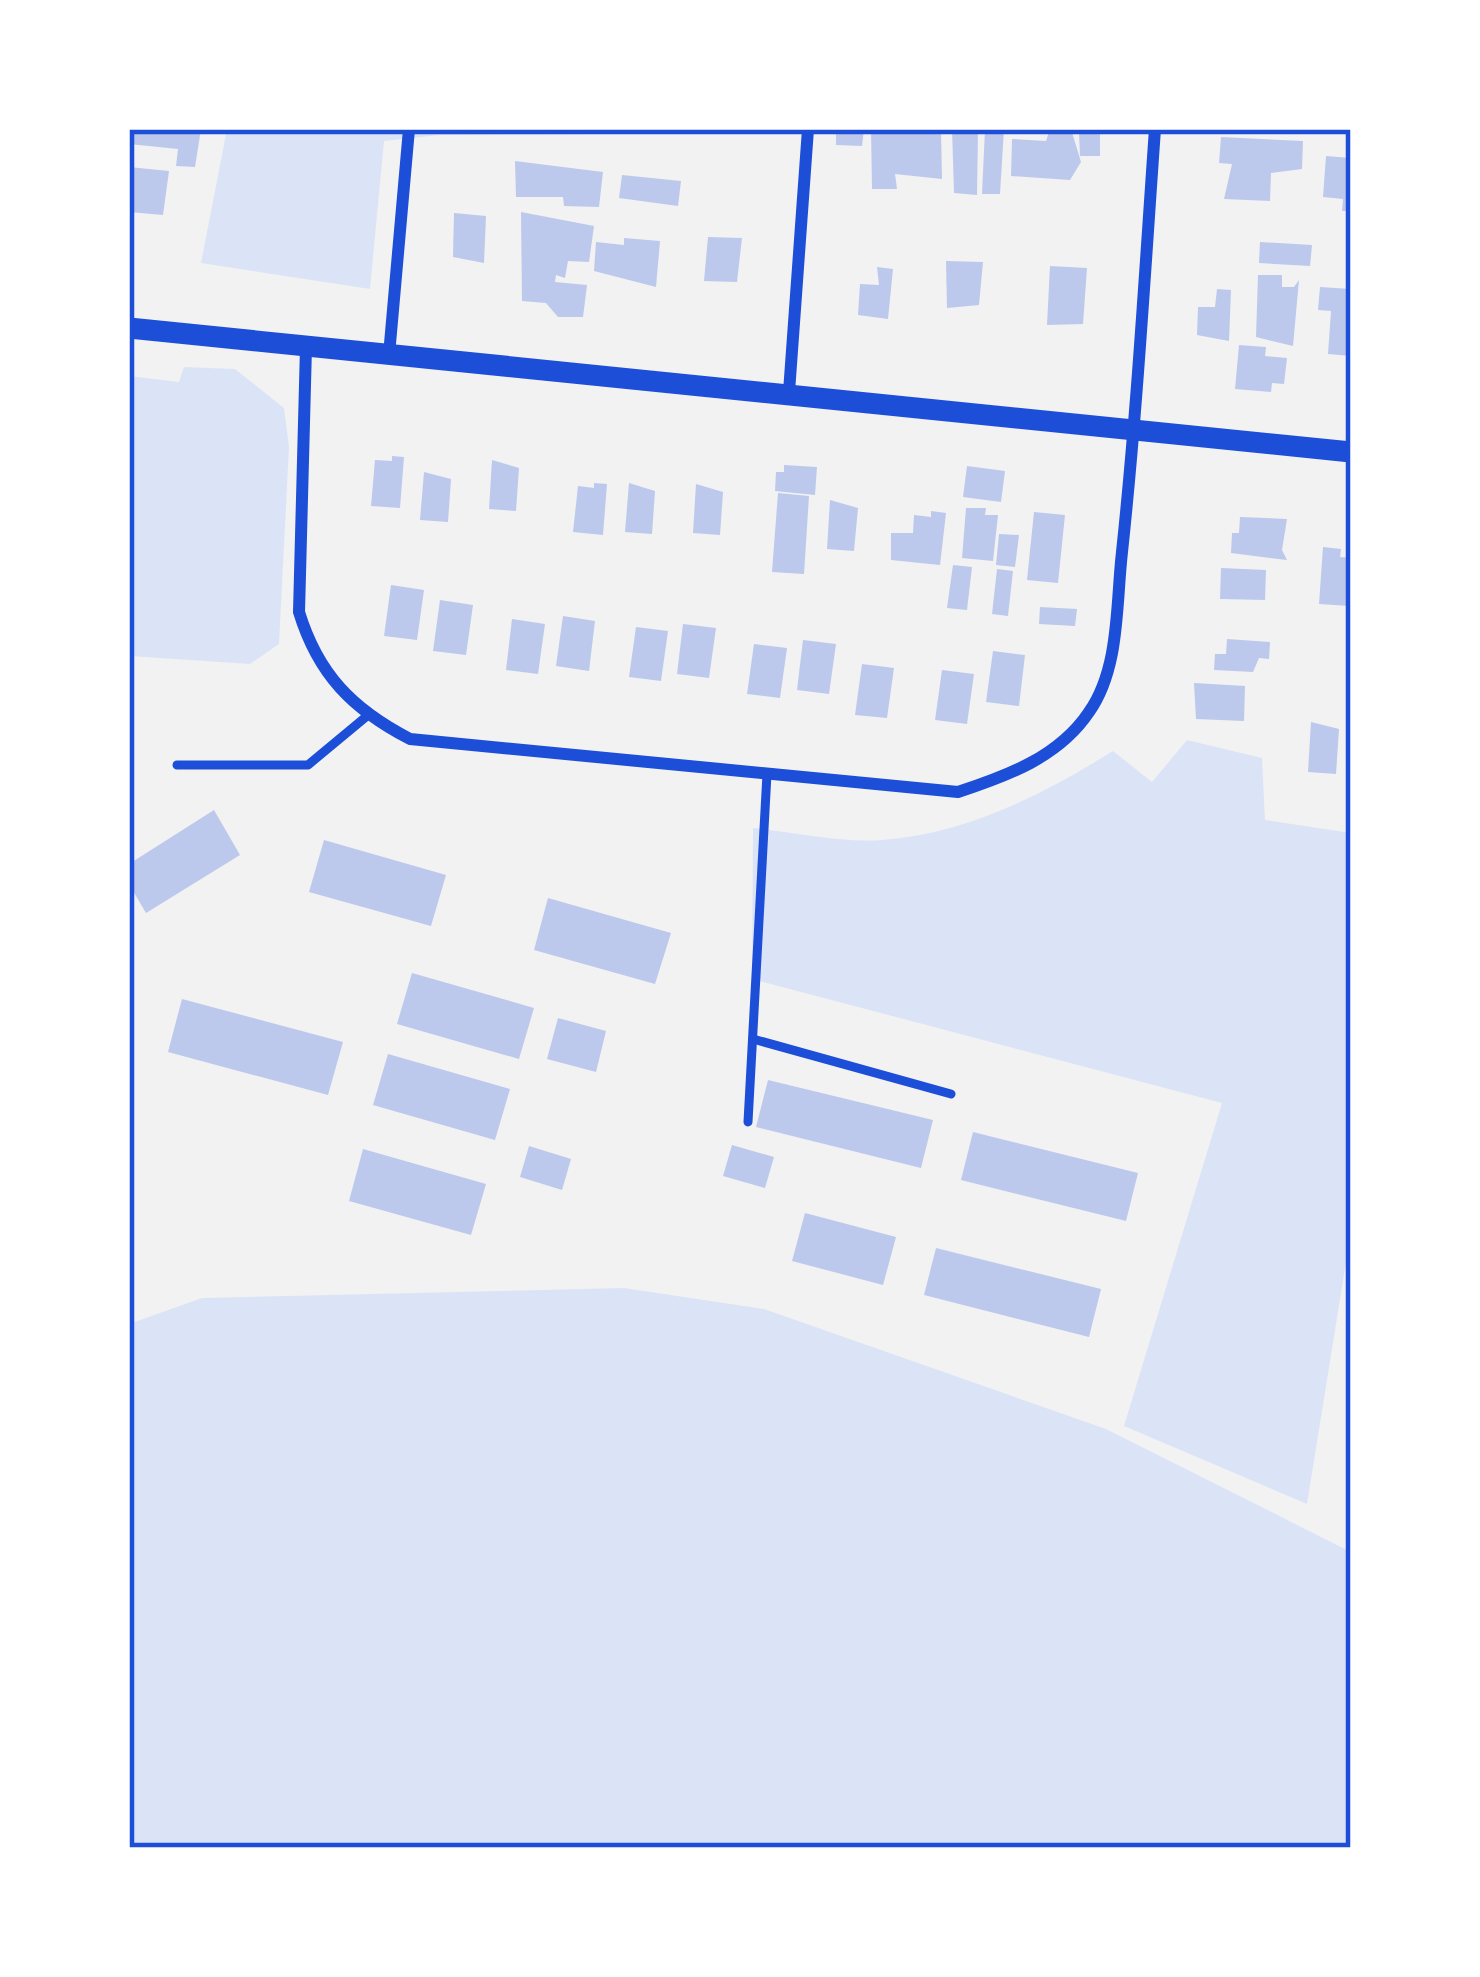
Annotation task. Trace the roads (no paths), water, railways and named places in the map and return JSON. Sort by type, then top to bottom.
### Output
[{"type":"street","points":[[389,355],[409,129]]},
{"type":"street","points":[[789,392],[808,129]]},
{"type":"street","points":[[306,347],[299,612],[311,652],[367,716],[410,739],[958,792],[1008,776],[1052,750],[1088,714],[1109,674],[1135,430],[1155,129]]},
{"type":"street","points":[[129,328],[1351,452]]},
{"type":"lane","points":[[178,765],[308,765],[367,716]]},
{"type":"lane","points":[[748,1122],[767,774]]},
{"type":"lane","points":[[753,1039],[951,1094]]}]
